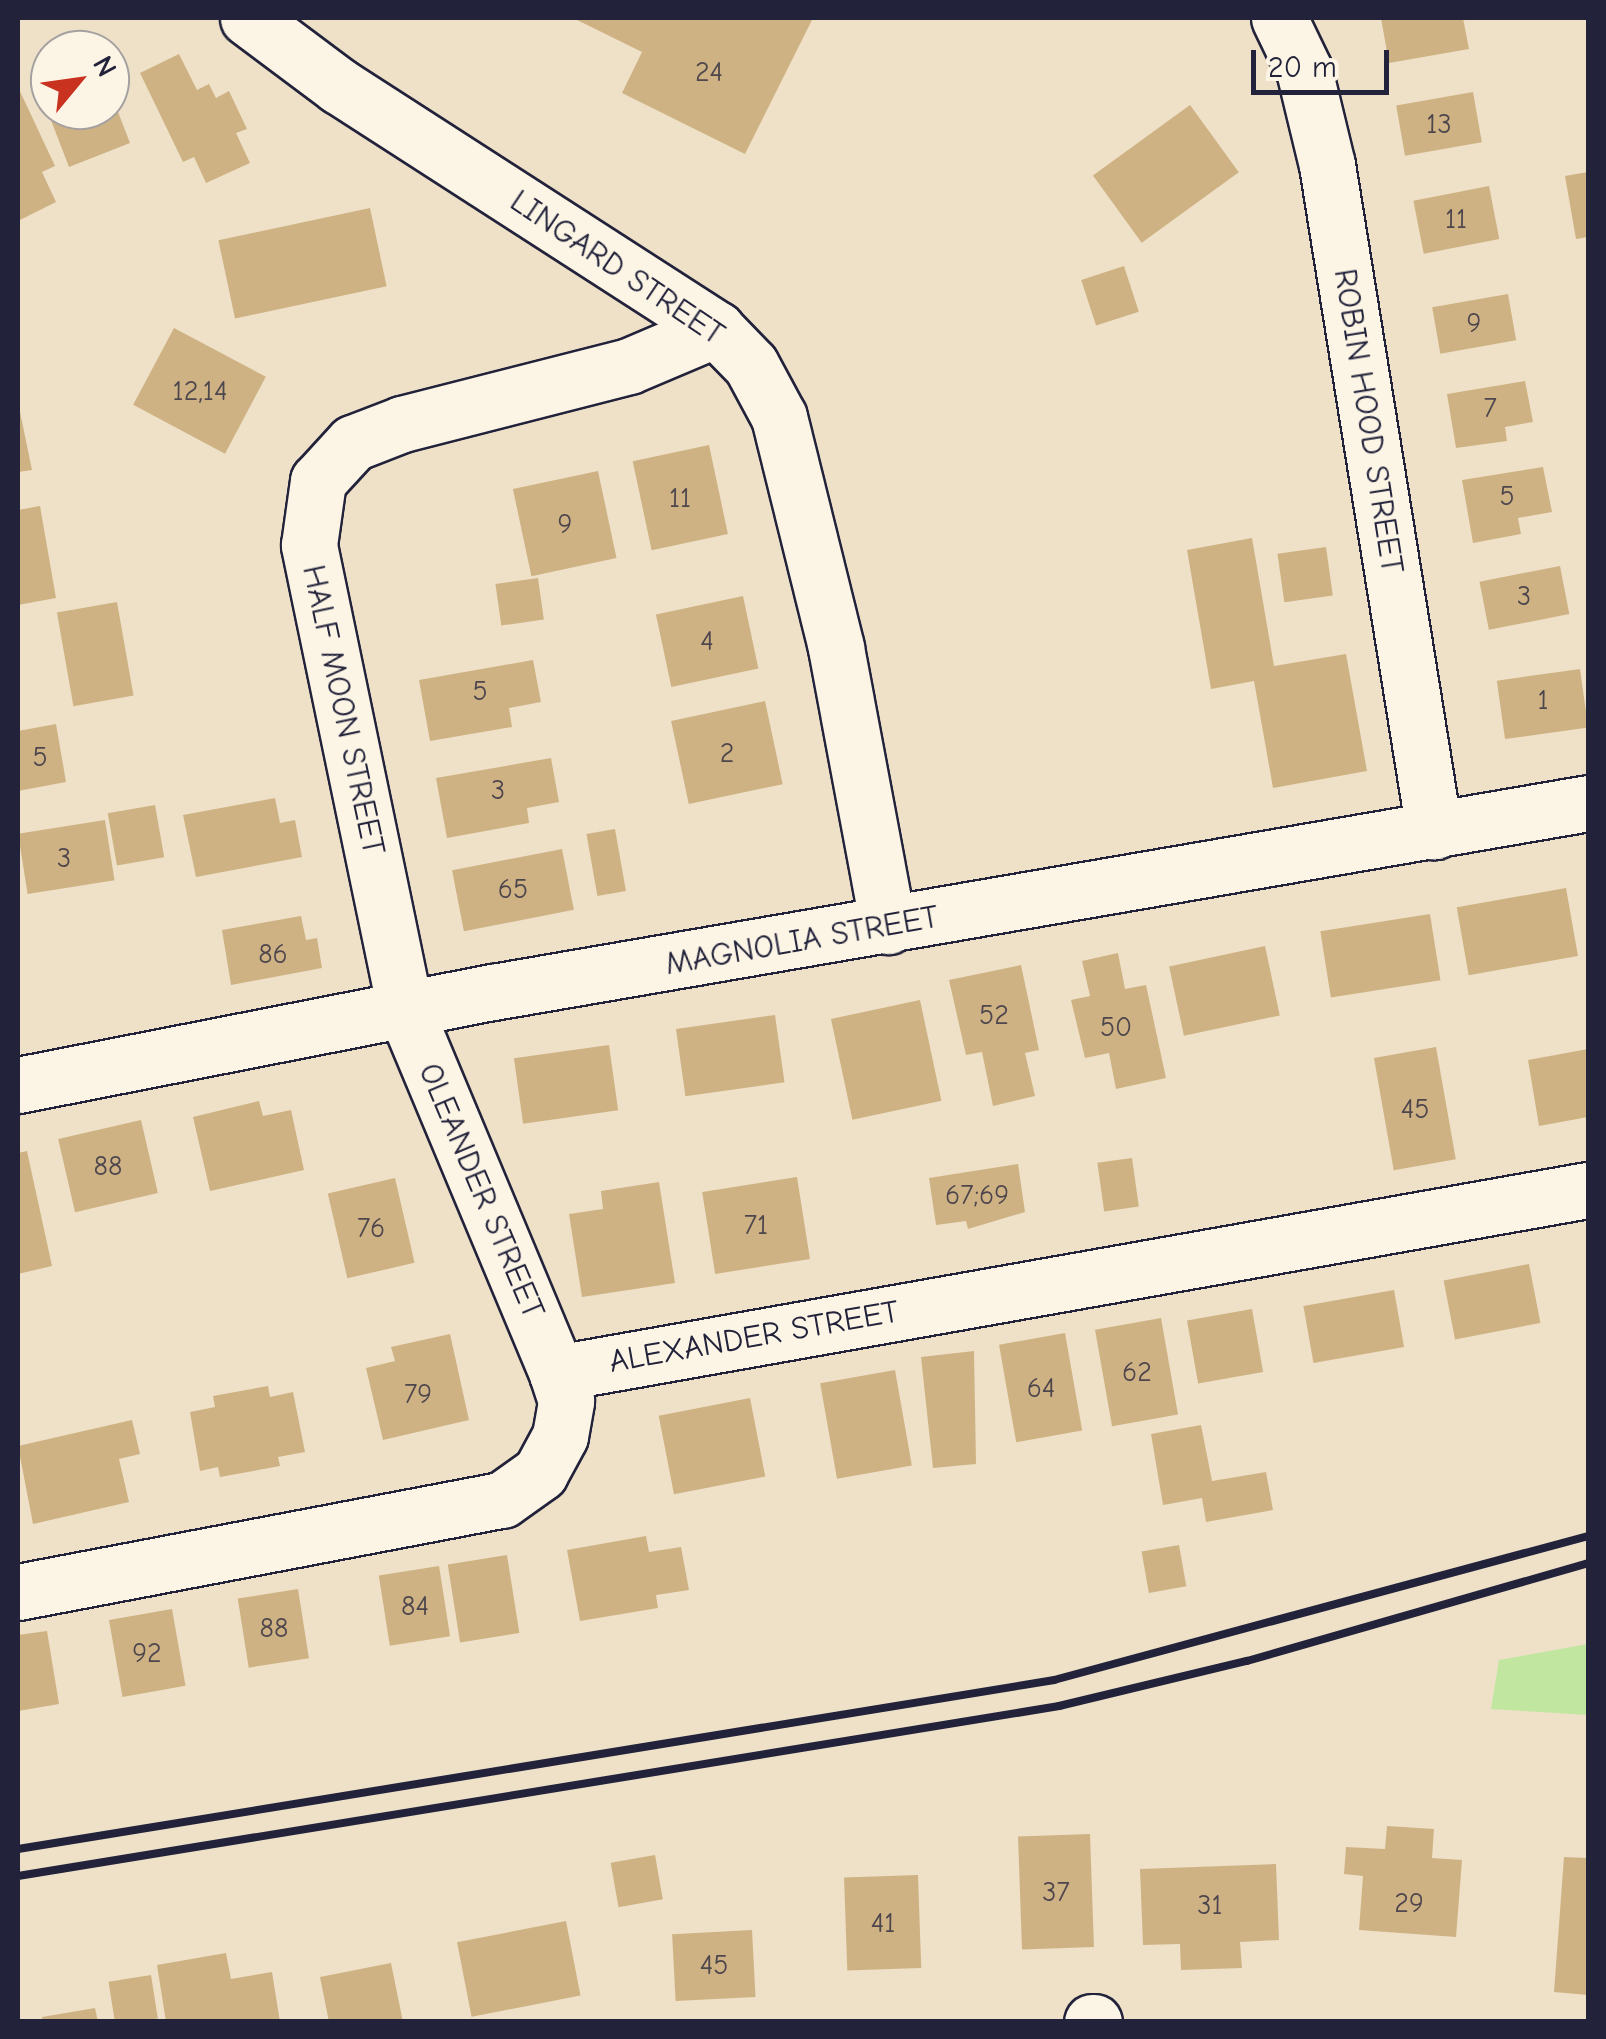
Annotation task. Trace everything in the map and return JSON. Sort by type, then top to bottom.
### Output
[{"type":"street","name":"LINGARD STREET","points":[[248,18],[338,86],[716,329],[751,365],[779,417],[836,648],[888,926]]},
{"type":"street","name":"ROBIN HOOD STREET","points":[[1279,18],[1304,70],[1327,165],[1434,831]]},
{"type":"street","name":"HALF MOON STREET","points":[[405,1009],[309,545],[318,481],[353,444],[402,424],[629,366],[716,329]]},
{"type":"street","name":"MAGNOLIA STREET","points":[[18,1085],[405,1009],[1588,803]]},
{"type":"street","name":"OLEANDER STREET","points":[[405,1009],[557,1373]]},
{"type":"street","name":"ALEXANDER STREET","points":[[557,1373],[1588,1190]]},
{"type":"street","points":[[18,1592],[502,1500],[540,1473],[560,1436],[566,1401],[557,1373]]},
{"type":"green space","points":[[1588,1644],[1588,1715],[1491,1709],[1499,1660]]},
{"type":"building","points":[[573,18],[813,18],[745,154],[622,93],[642,52]]},
{"type":"building","points":[[1381,18],[1463,18],[1469,49],[1389,63]]},
{"type":"building","points":[[179,54],[197,90],[209,84],[216,98],[229,91],[247,129],[236,133],[250,163],[206,183],[194,157],[183,162],[140,73]]},
{"type":"building","points":[[18,87],[30,113],[30,130],[38,130],[55,166],[42,172],[56,202],[18,221]]},
{"type":"building","points":[[1473,92],[1482,142],[1405,156],[1396,106]]},
{"type":"building","points":[[1190,105],[1239,172],[1142,243],[1093,176]]},
{"type":"building","points":[[55,130],[125,130],[130,143],[69,167]]},
{"type":"building","points":[[1588,172],[1588,237],[1576,239],[1565,176]]},
{"type":"building","points":[[1489,186],[1499,239],[1424,254],[1413,201]]},
{"type":"building","points":[[370,208],[387,286],[235,318],[218,240]]},
{"type":"building","points":[[1124,266],[1139,312],[1096,326],[1081,280]]},
{"type":"building","points":[[1508,294],[1516,340],[1440,354],[1432,307]]},
{"type":"building","points":[[174,328],[266,377],[225,454],[133,405]]},
{"type":"building","points":[[1525,381],[1533,422],[1505,427],[1507,441],[1456,448],[1447,394]]},
{"type":"building","points":[[18,402],[32,470],[18,472]]},
{"type":"building","points":[[709,445],[728,534],[652,550],[633,461]]},
{"type":"building","points":[[1543,467],[1552,512],[1518,518],[1521,534],[1473,543],[1462,480]]},
{"type":"building","points":[[598,471],[617,558],[531,576],[513,489]]},
{"type":"building","points":[[40,506],[56,598],[18,605],[18,510]]},
{"type":"building","points":[[1252,538],[1274,666],[1346,654],[1367,771],[1273,788],[1254,681],[1211,689],[1187,550]]},
{"type":"building","points":[[1326,547],[1333,596],[1284,602],[1277,554]]},
{"type":"building","points":[[1560,566],[1569,614],[1489,630],[1480,582]]},
{"type":"building","points":[[538,578],[544,620],[501,626],[495,584]]},
{"type":"building","points":[[743,596],[758,668],[671,687],[656,615]]},
{"type":"building","points":[[117,602],[133,696],[73,706],[57,613]]},
{"type":"building","points":[[533,660],[541,702],[509,708],[512,727],[430,741],[419,680]]},
{"type":"building","points":[[1580,669],[1588,727],[1505,739],[1497,681]]},
{"type":"building","points":[[765,701],[783,784],[689,804],[671,721]]},
{"type":"building","points":[[56,724],[66,782],[18,791],[18,731]]},
{"type":"building","points":[[551,758],[559,802],[527,808],[529,823],[447,838],[436,778]]},
{"type":"building","points":[[275,798],[280,823],[295,820],[302,857],[196,877],[183,815]]},
{"type":"building","points":[[155,805],[164,857],[117,866],[108,813]]},
{"type":"building","points":[[105,820],[115,880],[28,894],[18,834]]},
{"type":"building","points":[[615,829],[626,891],[597,896],[586,834]]},
{"type":"building","points":[[562,849],[574,910],[464,931],[452,870]]},
{"type":"building","points":[[1566,888],[1578,956],[1469,975],[1457,907]]},
{"type":"building","points":[[1430,914],[1440,980],[1331,998],[1320,931]]},
{"type":"building","points":[[301,916],[306,940],[317,938],[322,968],[231,985],[222,930]]},
{"type":"building","points":[[1265,946],[1280,1015],[1184,1036],[1169,966]]},
{"type":"building","points":[[1118,953],[1125,989],[1146,985],[1166,1078],[1116,1089],[1109,1053],[1085,1058],[1071,1000],[1090,996],[1082,961]]},
{"type":"building","points":[[1021,965],[1039,1050],[1025,1053],[1035,1096],[993,1106],[982,1052],[966,1055],[949,980]]},
{"type":"building","points":[[920,1000],[941,1101],[852,1120],[831,1019]]},
{"type":"building","points":[[775,1015],[784,1082],[685,1096],[676,1029]]},
{"type":"building","points":[[609,1045],[618,1110],[523,1124],[514,1058]]},
{"type":"building","points":[[1436,1047],[1456,1159],[1394,1170],[1374,1058]]},
{"type":"building","points":[[1588,1049],[1588,1117],[1539,1126],[1528,1060]]},
{"type":"building","points":[[259,1101],[263,1116],[291,1110],[304,1170],[210,1191],[193,1117]]},
{"type":"building","points":[[141,1120],[158,1193],[75,1212],[58,1139]]},
{"type":"building","points":[[27,1151],[52,1266],[18,1274],[18,1153]]},
{"type":"building","points":[[1132,1158],[1139,1207],[1104,1211],[1097,1163]]},
{"type":"building","points":[[1018,1164],[1025,1212],[968,1229],[966,1221],[936,1225],[929,1178]]},
{"type":"building","points":[[797,1177],[810,1259],[715,1274],[702,1192]]},
{"type":"building","points":[[395,1178],[415,1263],[347,1278],[328,1194]]},
{"type":"building","points":[[659,1182],[675,1283],[582,1297],[569,1214],[603,1209],[601,1191]]},
{"type":"building","points":[[1529,1264],[1540,1323],[1455,1339],[1444,1281]]},
{"type":"building","points":[[1394,1290],[1404,1347],[1313,1363],[1303,1306]]},
{"type":"building","points":[[1252,1309],[1263,1372],[1198,1383],[1187,1320]]},
{"type":"building","points":[[1161,1318],[1178,1415],[1112,1426],[1095,1330]]},
{"type":"building","points":[[1065,1333],[1082,1430],[1016,1442],[999,1345]]},
{"type":"building","points":[[450,1334],[469,1420],[383,1440],[366,1368],[395,1361],[391,1347]]},
{"type":"building","points":[[974,1351],[976,1464],[933,1468],[921,1357]]},
{"type":"building","points":[[895,1370],[912,1466],[837,1479],[820,1383]]},
{"type":"building","points":[[268,1386],[270,1397],[293,1392],[305,1452],[278,1457],[280,1466],[220,1477],[218,1467],[200,1471],[190,1412],[215,1407],[213,1396]]},
{"type":"building","points":[[750,1398],[765,1477],[674,1494],[659,1416]]},
{"type":"building","points":[[132,1420],[140,1454],[119,1459],[129,1502],[33,1524],[18,1446]]},
{"type":"building","points":[[1201,1425],[1212,1481],[1266,1472],[1273,1510],[1206,1522],[1202,1498],[1163,1505],[1151,1434]]},
{"type":"building","points":[[646,1536],[649,1552],[681,1547],[689,1590],[656,1595],[658,1608],[580,1621],[567,1550]]},
{"type":"building","points":[[1179,1545],[1186,1586],[1149,1593],[1142,1552]]},
{"type":"building","points":[[507,1555],[519,1633],[460,1642],[448,1564]]},
{"type":"building","points":[[439,1566],[450,1636],[390,1646],[379,1576]]},
{"type":"building","points":[[298,1589],[309,1658],[249,1668],[238,1599]]},
{"type":"building","points":[[172,1609],[186,1686],[123,1697],[109,1620]]},
{"type":"building","points":[[47,1631],[59,1704],[18,1711],[18,1635]]},
{"type":"building","points":[[1387,1826],[1434,1829],[1432,1858],[1462,1860],[1456,1937],[1359,1930],[1363,1876],[1344,1874],[1346,1847],[1385,1849]]},
{"type":"building","points":[[1090,1834],[1094,1947],[1022,1949],[1018,1837]]},
{"type":"building","points":[[655,1855],[663,1899],[618,1907],[611,1863]]},
{"type":"building","points":[[1564,1857],[1588,1858],[1588,1995],[1554,1992]]},
{"type":"building","points":[[1276,1864],[1279,1940],[1240,1942],[1242,1968],[1181,1970],[1180,1944],[1143,1945],[1140,1869]]},
{"type":"building","points":[[918,1875],[921,1968],[847,1971],[844,1878]]},
{"type":"building","points":[[566,1921],[581,1996],[472,2017],[457,1942]]},
{"type":"building","points":[[752,1930],[756,1997],[676,2001],[672,1934]]},
{"type":"building","points":[[226,1953],[231,1979],[272,1972],[280,2022],[166,2022],[157,1965]]},
{"type":"building","points":[[391,1963],[403,2022],[329,2022],[320,1977]]},
{"type":"building","points":[[151,1975],[158,2018],[115,2022],[109,1982]]},
{"type":"building","points":[[95,2008],[98,2022],[43,2022],[42,2017]]},
{"type":"railway","points":[[18,1849],[1054,1680],[1588,1536]]},
{"type":"railway","points":[[18,1876],[1059,1706],[1247,1661],[1588,1563]]}]
